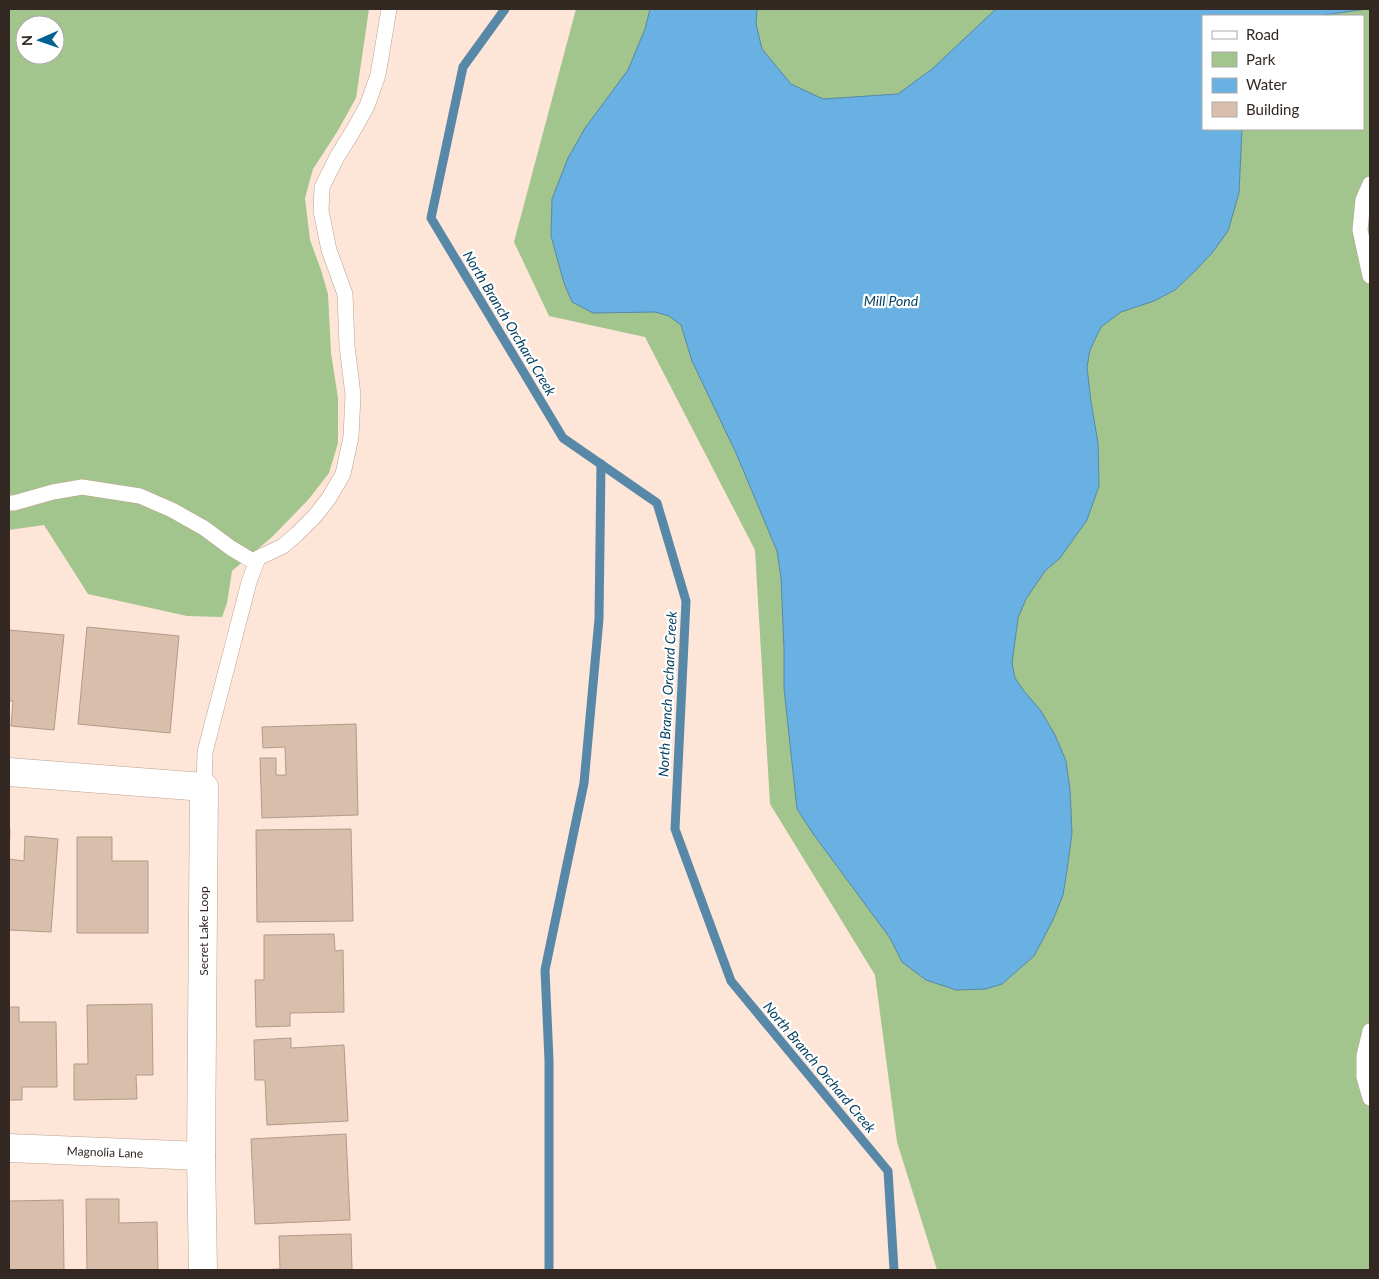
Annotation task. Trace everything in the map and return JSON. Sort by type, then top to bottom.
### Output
[{"type":"street","points":[[9,772],[204,787]]},
{"type":"street","name":"Secret Lake Loop","points":[[203,1270],[201,1156],[204,787]]},
{"type":"street","name":"Magnolia Lane","points":[[9,1148],[201,1156]]},
{"type":"lane","points":[[204,787],[205,752],[249,582],[258,558],[282,546],[297,534],[329,498],[343,474],[352,437],[353,395],[347,346],[344,294],[329,250],[321,211],[322,187],[367,106],[378,75],[389,9]]},
{"type":"lane","points":[[1370,184],[1363,200],[1360,230],[1370,276]]},
{"type":"lane","points":[[9,504],[53,492],[82,487],[140,496],[172,510],[204,528],[256,563]]},
{"type":"lane","points":[[1370,1031],[1364,1056],[1364,1077],[1370,1098]]},
{"type":"green space","points":[[9,9],[369,9],[356,98],[313,169],[305,198],[310,240],[328,294],[331,353],[338,398],[338,443],[329,473],[308,500],[272,537],[232,571],[227,603],[222,617],[187,616],[88,594],[44,525],[9,530]]},
{"type":"green space","points":[[576,9],[1370,9],[1370,1270],[937,1270],[897,1142],[875,975],[770,804],[755,550],[645,337],[549,316],[514,242]]},
{"type":"water","name":"Mill Pond","points":[[650,9],[757,9],[756,24],[762,49],[791,84],[823,99],[898,94],[932,69],[996,9],[1367,9],[1324,15],[1202,15],[1202,130],[1242,130],[1239,193],[1228,231],[1212,253],[1194,272],[1175,290],[1154,301],[1121,312],[1101,327],[1090,350],[1087,367],[1098,443],[1099,486],[1087,520],[1060,558],[1045,571],[1026,599],[1018,618],[1012,663],[1015,678],[1041,711],[1055,735],[1066,761],[1070,790],[1072,833],[1067,870],[1063,895],[1053,920],[1034,956],[1002,984],[986,989],[956,990],[926,980],[902,962],[890,938],[797,809],[784,688],[781,578],[777,551],[736,453],[692,361],[681,325],[669,316],[655,312],[593,313],[572,302],[564,283],[551,236],[552,199],[568,158],[585,128],[628,70],[645,29]]},
{"type":"building","points":[[87,627],[179,636],[170,733],[78,724]]},
{"type":"building","points":[[9,630],[64,635],[54,730],[11,726],[13,701],[9,701]]},
{"type":"building","points":[[356,724],[358,815],[262,818],[260,758],[276,758],[276,775],[286,775],[285,747],[263,748],[262,727]]},
{"type":"building","points":[[351,829],[353,921],[257,922],[256,830]]},
{"type":"building","points":[[25,836],[58,839],[51,932],[9,930],[9,859],[24,861]]},
{"type":"building","points":[[77,837],[112,837],[112,861],[148,861],[148,933],[77,933]]},
{"type":"building","points":[[334,934],[335,951],[343,950],[344,1012],[290,1013],[290,1026],[256,1027],[255,980],[264,980],[264,935]]},
{"type":"building","points":[[152,1004],[153,1075],[136,1075],[137,1099],[74,1100],[74,1064],[88,1064],[87,1005]]},
{"type":"building","points":[[9,1007],[19,1007],[19,1022],[56,1022],[57,1087],[22,1087],[22,1100],[9,1100]]},
{"type":"building","points":[[291,1038],[291,1048],[344,1045],[348,1121],[267,1125],[265,1080],[255,1080],[254,1040]]},
{"type":"building","points":[[346,1134],[350,1220],[255,1224],[251,1139]]},
{"type":"building","points":[[86,1199],[119,1199],[119,1223],[157,1222],[158,1270],[87,1270]]},
{"type":"building","points":[[63,1200],[64,1270],[9,1270],[9,1201]]},
{"type":"building","points":[[351,1234],[352,1270],[257,1270],[280,1269],[279,1236]]},
{"type":"waterway","name":"North Branch Orchard Creek","points":[[505,9],[463,67],[431,218],[563,438],[657,503],[686,601],[675,829],[731,981],[888,1171],[894,1270]]},
{"type":"waterway","points":[[549,1270],[549,1060],[545,970],[584,783],[599,619],[601,464]]}]
